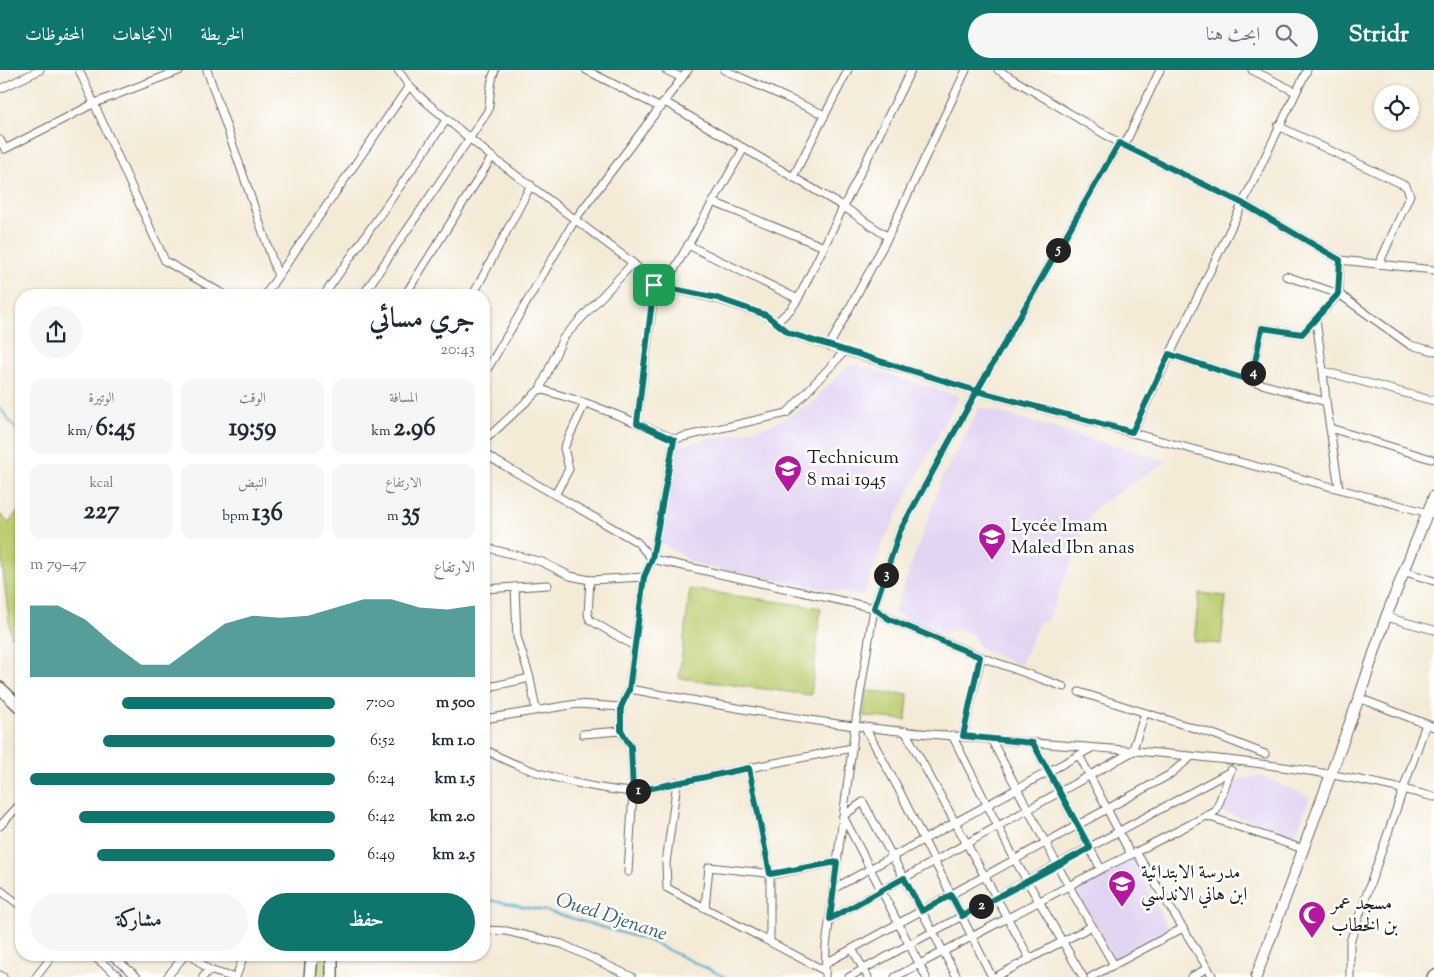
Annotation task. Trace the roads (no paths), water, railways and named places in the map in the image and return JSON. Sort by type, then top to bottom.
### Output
[{"type":"main road","points":[[1256,977],[1360,698],[1386,617],[1431,513],[1434,496]]},
{"type":"main road","points":[[0,688],[15,702]]},
{"type":"main road","points":[[310,977],[311,961]]},
{"type":"main road","points":[[332,961],[332,977]]},
{"type":"street","points":[[0,89],[40,70]]},
{"type":"street","points":[[79,70],[165,260],[216,289]]},
{"type":"street","points":[[0,140],[5,149],[95,103],[182,70]]},
{"type":"street","points":[[207,70],[278,276]]},
{"type":"street","points":[[398,70],[409,86],[492,157],[576,218],[633,263],[654,285],[717,298],[766,315],[789,333],[845,352],[977,391],[1431,513]]},
{"type":"street","points":[[367,289],[488,111],[491,99],[488,93],[495,70]]},
{"type":"street","points":[[586,70],[663,105],[744,148],[844,207],[888,237]]},
{"type":"street","points":[[666,70],[682,78]]},
{"type":"street","points":[[490,365],[576,218],[688,70]]},
{"type":"street","points":[[724,70],[825,115]]},
{"type":"street","points":[[793,177],[848,70]]},
{"type":"street","points":[[776,323],[792,308],[798,298],[911,70]]},
{"type":"street","points":[[829,346],[888,237],[966,70]]},
{"type":"street","points":[[998,70],[1121,144],[1242,203],[1340,260],[1434,270]]},
{"type":"street","points":[[677,782],[666,863],[667,888],[770,940],[825,974],[830,919],[852,748],[874,608],[900,531],[977,391],[1121,144],[1160,70]]},
{"type":"street","points":[[1252,70],[1296,92]]},
{"type":"street","points":[[1132,432],[1306,70]]},
{"type":"street","points":[[269,289],[409,86]]},
{"type":"street","points":[[328,289],[447,119]]},
{"type":"street","points":[[1278,126],[1406,186],[1410,195],[1379,264]]},
{"type":"street","points":[[664,287],[744,148]]},
{"type":"street","points":[[409,289],[492,157]]},
{"type":"street","points":[[476,289],[531,185]]},
{"type":"street","points":[[713,202],[824,248]]},
{"type":"street","points":[[688,245],[798,298]]},
{"type":"street","points":[[1251,381],[1262,328],[1302,334],[1338,294],[1340,260]]},
{"type":"street","points":[[490,436],[540,389],[563,338],[633,263]]},
{"type":"street","points":[[1286,276],[1338,294],[1410,345],[1434,351]]},
{"type":"street","points":[[637,423],[654,285]]},
{"type":"street","points":[[1316,320],[1339,488]]},
{"type":"street","points":[[540,389],[585,403],[674,440],[787,413],[845,352]]},
{"type":"street","points":[[1169,354],[1251,381],[1326,402]]},
{"type":"street","points":[[1323,371],[1434,401]]},
{"type":"street","points":[[555,495],[569,469],[564,448],[585,403]]},
{"type":"street","points":[[1330,428],[1431,459]]},
{"type":"street","points":[[628,872],[633,792],[631,747],[621,730],[621,707],[629,690],[644,577],[652,559],[674,440]]},
{"type":"street","points":[[490,457],[636,542],[652,559],[874,608],[889,619],[980,657],[1064,687]]},
{"type":"street","points":[[490,549],[542,562],[570,576],[590,580],[644,577]]},
{"type":"street","points":[[1406,572],[1434,581]]},
{"type":"street","points":[[590,580],[588,615],[590,620],[634,646]]},
{"type":"street","points":[[490,589],[548,584]]},
{"type":"street","points":[[515,587],[517,638],[530,678],[536,710]]},
{"type":"street","points":[[1386,617],[1434,630]]},
{"type":"street","points":[[963,736],[980,657]]},
{"type":"street","points":[[490,687],[530,678]]},
{"type":"street","points":[[629,690],[855,726],[1332,773],[1434,797]]},
{"type":"street","points":[[1079,692],[1265,754]]},
{"type":"street","points":[[1360,698],[1434,727]]},
{"type":"street","points":[[490,718],[577,704],[621,707]]},
{"type":"street","points":[[830,919],[1090,777],[1132,752],[1145,713]]},
{"type":"street","points":[[1350,977],[1350,942],[1402,788],[1426,724]]},
{"type":"street","points":[[865,727],[898,788],[993,977],[1092,926]]},
{"type":"street","points":[[583,734],[621,730]]},
{"type":"street","points":[[905,731],[1030,959]]},
{"type":"street","points":[[952,735],[1015,860],[1083,977]]},
{"type":"street","points":[[991,739],[1045,842],[1114,965]]},
{"type":"street","points":[[1033,743],[1101,869]]},
{"type":"street","points":[[490,751],[543,773],[606,790],[633,792],[852,748]]},
{"type":"street","points":[[834,889],[988,806],[1090,748]]},
{"type":"street","points":[[1078,755],[1120,832],[1213,977]]},
{"type":"street","points":[[826,963],[1169,775],[1191,758]]},
{"type":"street","points":[[894,977],[1216,811],[1234,762]]},
{"type":"street","points":[[749,768],[770,874],[770,940]]},
{"type":"street","points":[[849,977],[1231,771]]},
{"type":"street","points":[[843,816],[863,802],[957,977]]},
{"type":"street","points":[[1,825],[15,810]]},
{"type":"street","points":[[843,816],[926,977]]},
{"type":"street","points":[[1207,816],[1303,850]]},
{"type":"street","points":[[705,908],[708,867],[770,874],[837,862]]},
{"type":"street","points":[[0,890],[15,901]]},
{"type":"street","points":[[1091,977],[1183,928]]},
{"type":"street","points":[[490,930],[506,931],[562,944],[632,977]]},
{"type":"street","points":[[852,949],[868,977]]},
{"type":"street","points":[[36,977],[48,961]]},
{"type":"street","points":[[100,961],[120,977]]},
{"type":"street","points":[[118,961],[137,977]]},
{"type":"street","points":[[167,977],[180,961]]},
{"type":"street","points":[[199,961],[210,970],[232,977]]},
{"type":"street","points":[[236,977],[242,961]]},
{"type":"street","points":[[1191,977],[1208,968]]},
{"type":"street","points":[[203,977],[210,970]]},
{"type":"waterway","name":"Oued Djenane","points":[[0,408],[15,428]]},
{"type":"waterway","name":"Oued Djenane","points":[[490,900],[547,911],[649,941],[725,977]]},
{"type":"place","name":"Technicum 8 mai 1945","points":[[788,493]]},
{"type":"place","name":"Lycée Imam Maled Ibn anas","points":[[992,561]]},
{"type":"place","name":"مدرسة الابتدائية ابن هاني الاندلسي","points":[[1122,908]]},
{"type":"place","name":"مسجد عمر بن الخطاب","points":[[1312,939]]}]
